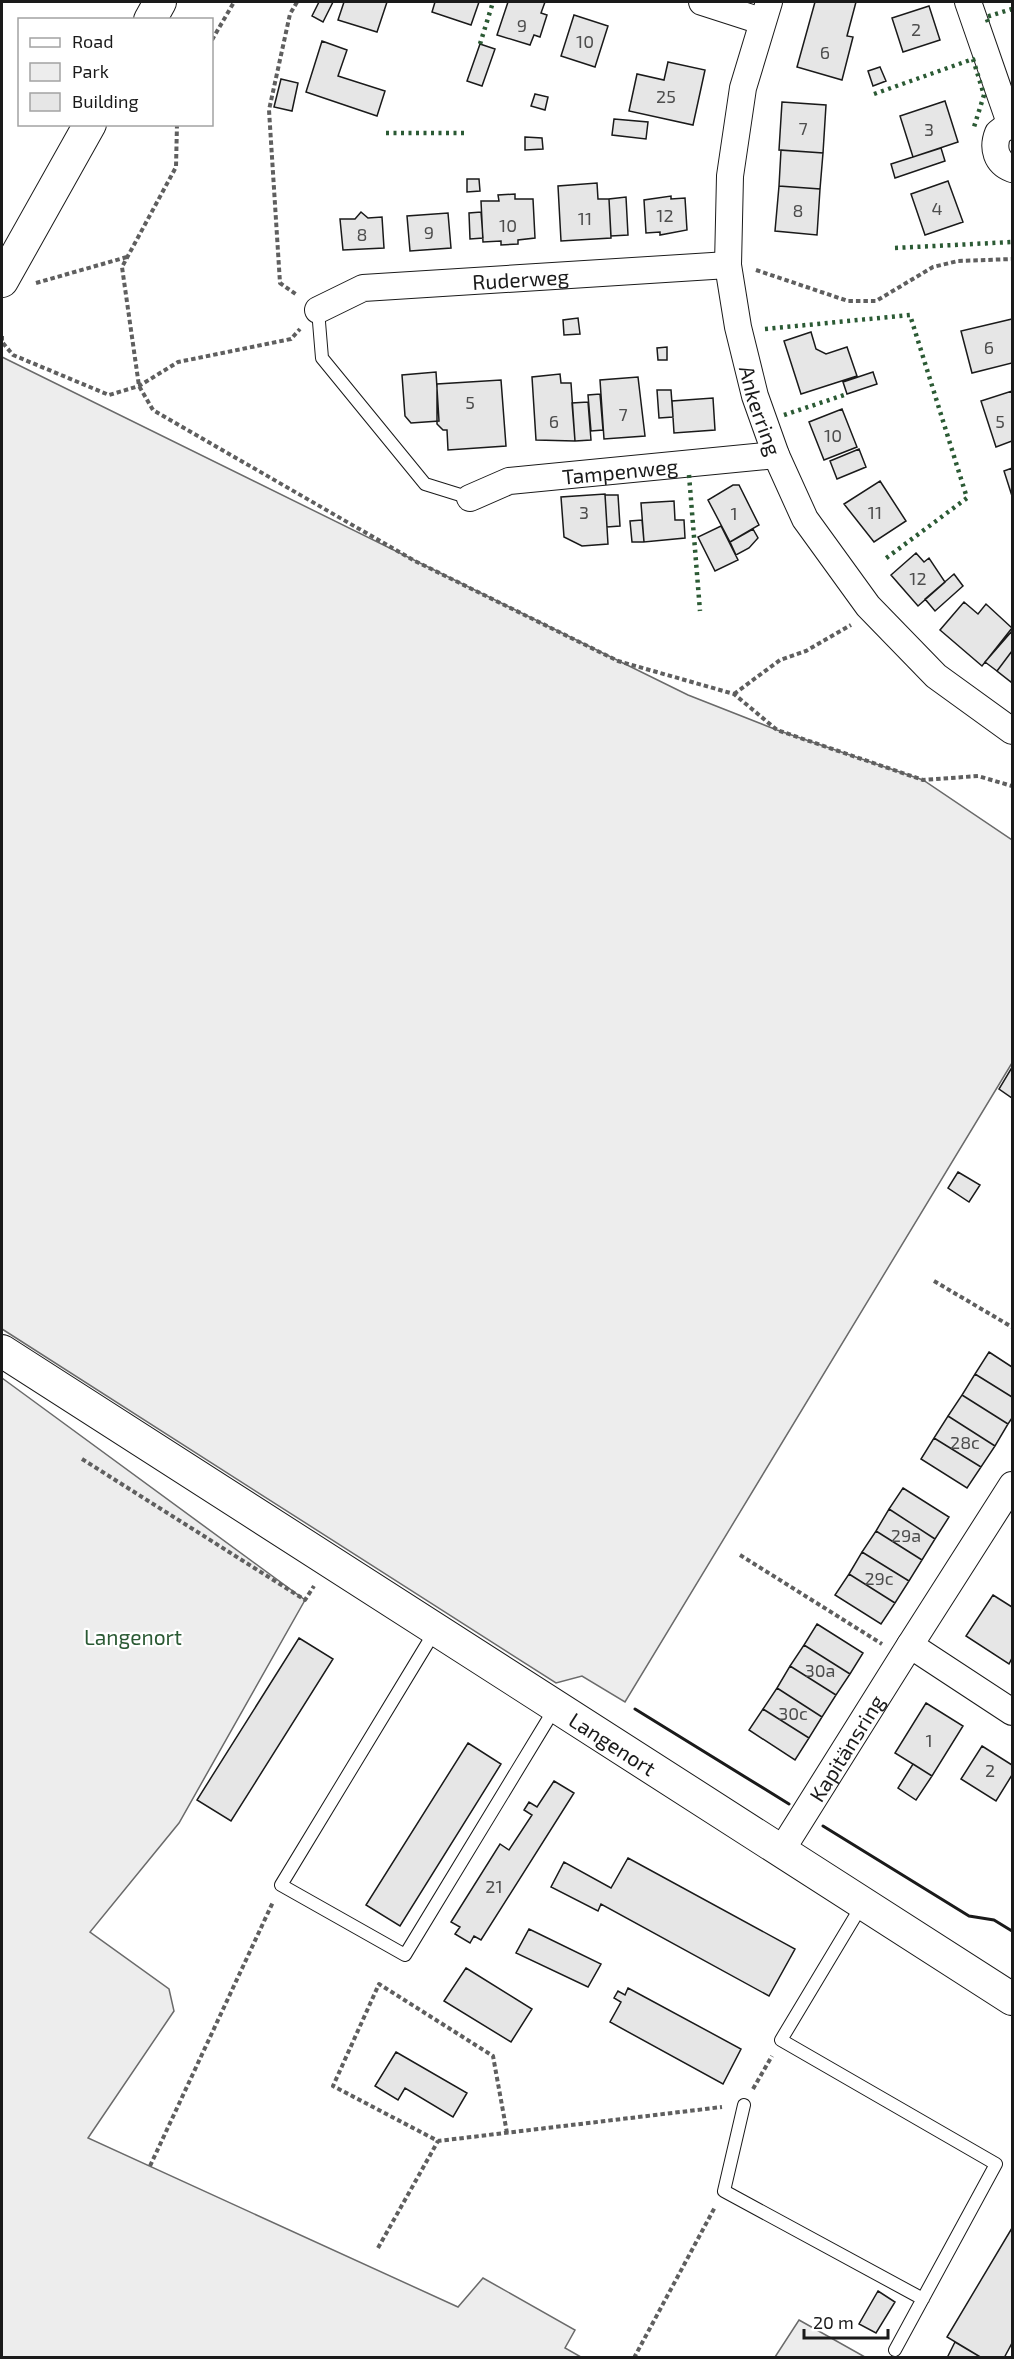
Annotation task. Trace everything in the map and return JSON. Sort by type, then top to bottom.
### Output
[{"type":"street","points":[[151,18],[160,2]]},
{"type":"street","points":[[702,2],[765,11]]},
{"type":"street","points":[[968,2],[1011,122],[998,133],[994,149],[1002,163],[1012,168]]},
{"type":"street","name":"Ankerring","points":[[765,11],[742,88],[730,176],[728,265],[738,327],[755,396],[776,455],[806,519],[873,611],[936,676],[1012,731]]},
{"type":"street","points":[[15,282],[89,126]]},
{"type":"street","name":"Ruderweg","points":[[318,310],[363,288],[728,265]]},
{"type":"street","name":"Tampenweg","points":[[470,498],[509,481],[776,455]]},
{"type":"street","name":"Langenort","points":[[2,1352],[1012,1999]]},
{"type":"street","name":"Kapitänsring","points":[[781,1851],[1012,1485]]},
{"type":"street","points":[[906,1651],[1012,1712]]},
{"type":"lane","points":[[318,310],[322,358],[425,484],[470,498]]},
{"type":"lane","points":[[435,1631],[281,1885],[405,1955],[556,1707]]},
{"type":"lane","points":[[862,1904],[781,2040],[996,2164],[895,2350]]},
{"type":"lane","points":[[744,2105],[724,2191],[923,2299]]},
{"type":"path","points":[[213,38],[234,2]]},
{"type":"path","points":[[297,2],[290,14],[269,110],[280,283],[318,310]]},
{"type":"path","points":[[177,126],[176,168],[122,267],[139,386],[153,410],[413,560],[618,661],[734,694],[777,730],[923,780],[978,776],[1012,786]]},
{"type":"path","points":[[15,282],[35,283],[128,257]]},
{"type":"path","points":[[728,265],[782,277],[848,301],[876,301],[933,267],[958,261],[1012,259]]},
{"type":"path","points":[[2,336],[2,342],[13,355],[109,395],[139,386],[178,362],[291,339]]},
{"type":"path","points":[[734,694],[780,660],[806,651],[873,611]]},
{"type":"path","points":[[934,1281],[1012,1327]]},
{"type":"path","points":[[82,1459],[305,1600],[329,1562]]},
{"type":"path","points":[[740,1555],[906,1651]]},
{"type":"path","points":[[150,2166],[281,1885]]},
{"type":"path","points":[[507,2133],[493,2056],[379,1984],[333,2086],[438,2141],[507,2133],[744,2105],[781,2040]]},
{"type":"path","points":[[378,2248],[438,2141]]},
{"type":"path","points":[[634,2358],[724,2191]]},
{"type":"green space","points":[[2,357],[688,695],[777,730],[923,780],[1012,840],[1012,1063],[625,1702],[582,1676],[556,1683],[2,1329]]},
{"type":"green space","name":"Langenort","points":[[2,1378],[305,1600],[179,1823],[90,1932],[169,1989],[174,2011],[88,2138],[458,2307],[483,2278],[575,2330],[565,2348],[581,2357],[2,2357]]},
{"type":"green space","points":[[799,2320],[865,2357],[775,2357]]},
{"type":"building","points":[[319,2],[333,2],[323,22],[312,16]]},
{"type":"building","points":[[344,2],[387,2],[377,32],[338,20]]},
{"type":"building","points":[[435,2],[479,2],[471,25],[432,12]]},
{"type":"building","points":[[508,2],[545,2],[541,13],[547,15],[540,37],[534,35],[530,45],[497,35]]},
{"type":"building","points":[[815,2],[856,2],[847,36],[853,37],[842,80],[797,67]]},
{"type":"building","points":[[929,6],[940,40],[903,52],[892,18]]},
{"type":"building","points":[[574,15],[608,26],[595,67],[561,56]]},
{"type":"building","points":[[322,41],[347,50],[338,76],[385,91],[377,116],[306,92]]},
{"type":"building","points":[[480,44],[495,49],[482,86],[467,81]]},
{"type":"building","points":[[668,62],[705,70],[693,125],[629,111],[637,74],[664,80]]},
{"type":"building","points":[[880,67],[886,81],[873,86],[868,71]]},
{"type":"building","points":[[281,79],[298,83],[292,111],[274,107]]},
{"type":"building","points":[[535,94],[548,97],[545,110],[531,106]]},
{"type":"building","points":[[945,101],[958,142],[913,157],[900,116]]},
{"type":"building","points":[[782,102],[826,105],[823,153],[779,150]]},
{"type":"building","points":[[614,119],[648,122],[646,139],[612,135]]},
{"type":"building","points":[[525,137],[542,138],[543,149],[525,150]]},
{"type":"building","points":[[941,148],[945,161],[895,178],[891,164]]},
{"type":"building","points":[[781,150],[823,153],[820,189],[779,186]]},
{"type":"building","points":[[467,179],[479,179],[480,191],[467,192]]},
{"type":"building","points":[[948,181],[963,222],[925,235],[911,194]]},
{"type":"building","points":[[597,183],[598,199],[609,199],[611,238],[561,241],[558,186]]},
{"type":"building","points":[[779,186],[820,189],[817,235],[775,231]]},
{"type":"building","points":[[515,194],[515,199],[533,199],[535,238],[518,240],[518,244],[501,245],[501,241],[483,242],[481,201],[499,201],[498,195]]},
{"type":"building","points":[[671,196],[671,199],[685,198],[687,230],[660,235],[660,232],[646,233],[644,200]]},
{"type":"building","points":[[626,197],[628,235],[611,236],[609,199]]},
{"type":"building","points":[[361,212],[368,218],[382,217],[384,248],[343,250],[340,219],[355,219]]},
{"type":"building","points":[[481,212],[483,238],[470,239],[469,213]]},
{"type":"building","points":[[448,213],[451,248],[410,251],[407,216]]},
{"type":"building","points":[[578,318],[580,334],[564,335],[563,320]]},
{"type":"building","points":[[1012,319],[1012,363],[972,373],[961,331]]},
{"type":"building","points":[[811,332],[816,349],[826,354],[847,347],[857,376],[801,394],[784,341]]},
{"type":"building","points":[[667,347],[667,360],[658,360],[657,348]]},
{"type":"building","points":[[436,372],[439,421],[411,423],[405,416],[402,375]]},
{"type":"building","points":[[873,372],[877,384],[847,394],[843,382]]},
{"type":"building","points":[[560,374],[561,383],[571,383],[575,441],[536,440],[532,377]]},
{"type":"building","points":[[638,377],[645,436],[604,439],[600,380]]},
{"type":"building","points":[[501,380],[506,446],[448,450],[447,430],[443,430],[437,424],[437,384]]},
{"type":"building","points":[[657,390],[671,390],[673,417],[659,418]]},
{"type":"building","points":[[1012,391],[1012,441],[996,447],[981,401]]},
{"type":"building","points":[[600,394],[603,430],[591,431],[588,395]]},
{"type":"building","points":[[713,398],[715,430],[674,433],[672,401]]},
{"type":"building","points":[[588,402],[591,440],[575,441],[572,403]]},
{"type":"building","points":[[842,409],[857,447],[824,460],[809,422]]},
{"type":"building","points":[[859,449],[866,467],[837,479],[830,461]]},
{"type":"building","points":[[1012,468],[1012,496],[1004,471]]},
{"type":"building","points":[[880,481],[906,521],[874,542],[844,504]]},
{"type":"building","points":[[733,485],[739,485],[759,525],[730,542],[708,500]]},
{"type":"building","points":[[605,494],[608,544],[582,546],[564,537],[561,497]]},
{"type":"building","points":[[605,495],[618,495],[620,526],[607,527]]},
{"type":"building","points":[[674,501],[675,520],[684,520],[685,538],[644,542],[641,503]]},
{"type":"building","points":[[642,520],[644,542],[632,542],[630,521]]},
{"type":"building","points":[[721,526],[738,560],[715,571],[698,537]]},
{"type":"building","points":[[753,529],[758,538],[749,548],[736,555],[730,542]]},
{"type":"building","points":[[916,553],[924,562],[929,558],[945,582],[918,606],[891,575]]},
{"type":"building","points":[[954,574],[963,586],[935,611],[925,599]]},
{"type":"building","points":[[964,602],[978,614],[986,604],[1012,628],[982,666],[940,630]]},
{"type":"building","points":[[1012,631],[1012,651],[997,671],[985,662]]},
{"type":"building","points":[[1012,651],[1012,680],[1011,682],[997,671]]},
{"type":"building","points":[[1012,1070],[1012,1098],[999,1089]]},
{"type":"building","points":[[958,1172],[980,1185],[969,1202],[948,1188]]},
{"type":"building","points":[[989,1352],[1012,1367],[1012,1397],[975,1374]]},
{"type":"building","points":[[975,1374],[1012,1397],[1012,1418],[1008,1424],[962,1395]]},
{"type":"building","points":[[962,1395],[1008,1424],[995,1446],[948,1416]]},
{"type":"building","points":[[948,1416],[995,1446],[981,1467],[934,1438]]},
{"type":"building","points":[[934,1438],[981,1467],[967,1488],[921,1459]]},
{"type":"building","points":[[903,1488],[949,1517],[935,1539],[889,1509]]},
{"type":"building","points":[[889,1509],[935,1539],[922,1560],[876,1531]]},
{"type":"building","points":[[876,1531],[922,1560],[909,1581],[862,1552]]},
{"type":"building","points":[[862,1552],[909,1581],[895,1603],[849,1574]]},
{"type":"building","points":[[849,1574],[895,1603],[881,1624],[835,1595]]},
{"type":"building","points":[[993,1595],[1012,1607],[1012,1658],[1009,1664],[966,1636]]},
{"type":"building","points":[[817,1624],[863,1653],[850,1674],[804,1645]]},
{"type":"building","points":[[299,1638],[333,1659],[231,1821],[197,1800]]},
{"type":"building","points":[[804,1645],[850,1674],[836,1695],[790,1666]]},
{"type":"building","points":[[790,1666],[836,1695],[822,1717],[777,1688]]},
{"type":"building","points":[[777,1688],[822,1717],[809,1738],[763,1709]]},
{"type":"building","points":[[926,1703],[963,1726],[932,1776],[895,1753]]},
{"type":"building","points":[[763,1709],[809,1738],[795,1760],[749,1730]]},
{"type":"building","points":[[468,1743],[501,1764],[400,1926],[366,1905]]},
{"type":"building","points":[[982,1746],[1012,1765],[1012,1775],[996,1801],[961,1779]]},
{"type":"building","points":[[913,1764],[932,1776],[916,1800],[898,1788]]},
{"type":"building","points":[[554,1781],[574,1793],[481,1940],[474,1936],[470,1943],[455,1934],[460,1927],[451,1922],[500,1844],[509,1850],[532,1815],[524,1810],[529,1802],[537,1807]]},
{"type":"building","points":[[628,1858],[795,1949],[769,1996],[601,1904],[598,1911],[551,1887],[564,1862],[611,1888]]},
{"type":"building","points":[[529,1929],[601,1964],[588,1987],[516,1953]]},
{"type":"building","points":[[466,1968],[532,2009],[511,2042],[444,2001]]},
{"type":"building","points":[[628,1988],[741,2049],[723,2084],[610,2022],[621,2002],[614,1998],[618,1991],[625,1995]]},
{"type":"building","points":[[396,2052],[467,2093],[453,2117],[405,2088],[398,2100],[375,2086]]},
{"type":"building","points":[[1012,2228],[1012,2343],[1004,2358],[982,2358],[947,2337]]},
{"type":"building","points":[[878,2291],[895,2302],[876,2333],[859,2324]]},
{"type":"building","points":[[955,2342],[982,2358],[947,2358]]},
{"type":"hedge","points":[[480,44],[493,2]]},
{"type":"hedge","points":[[988,22],[986,17],[1012,9]]},
{"type":"hedge","points":[[874,94],[973,59],[984,95],[974,127]]},
{"type":"hedge","points":[[386,133],[464,133]]},
{"type":"hedge","points":[[895,248],[1012,242]]},
{"type":"hedge","points":[[765,329],[910,315],[967,498],[885,559]]},
{"type":"hedge","points":[[784,415],[847,394]]},
{"type":"hedge","points":[[689,475],[700,611]]},
{"type":"wall","points":[[635,1709],[789,1804]]},
{"type":"wall","points":[[823,1826],[969,1916],[994,1920],[1012,1931]]}]
